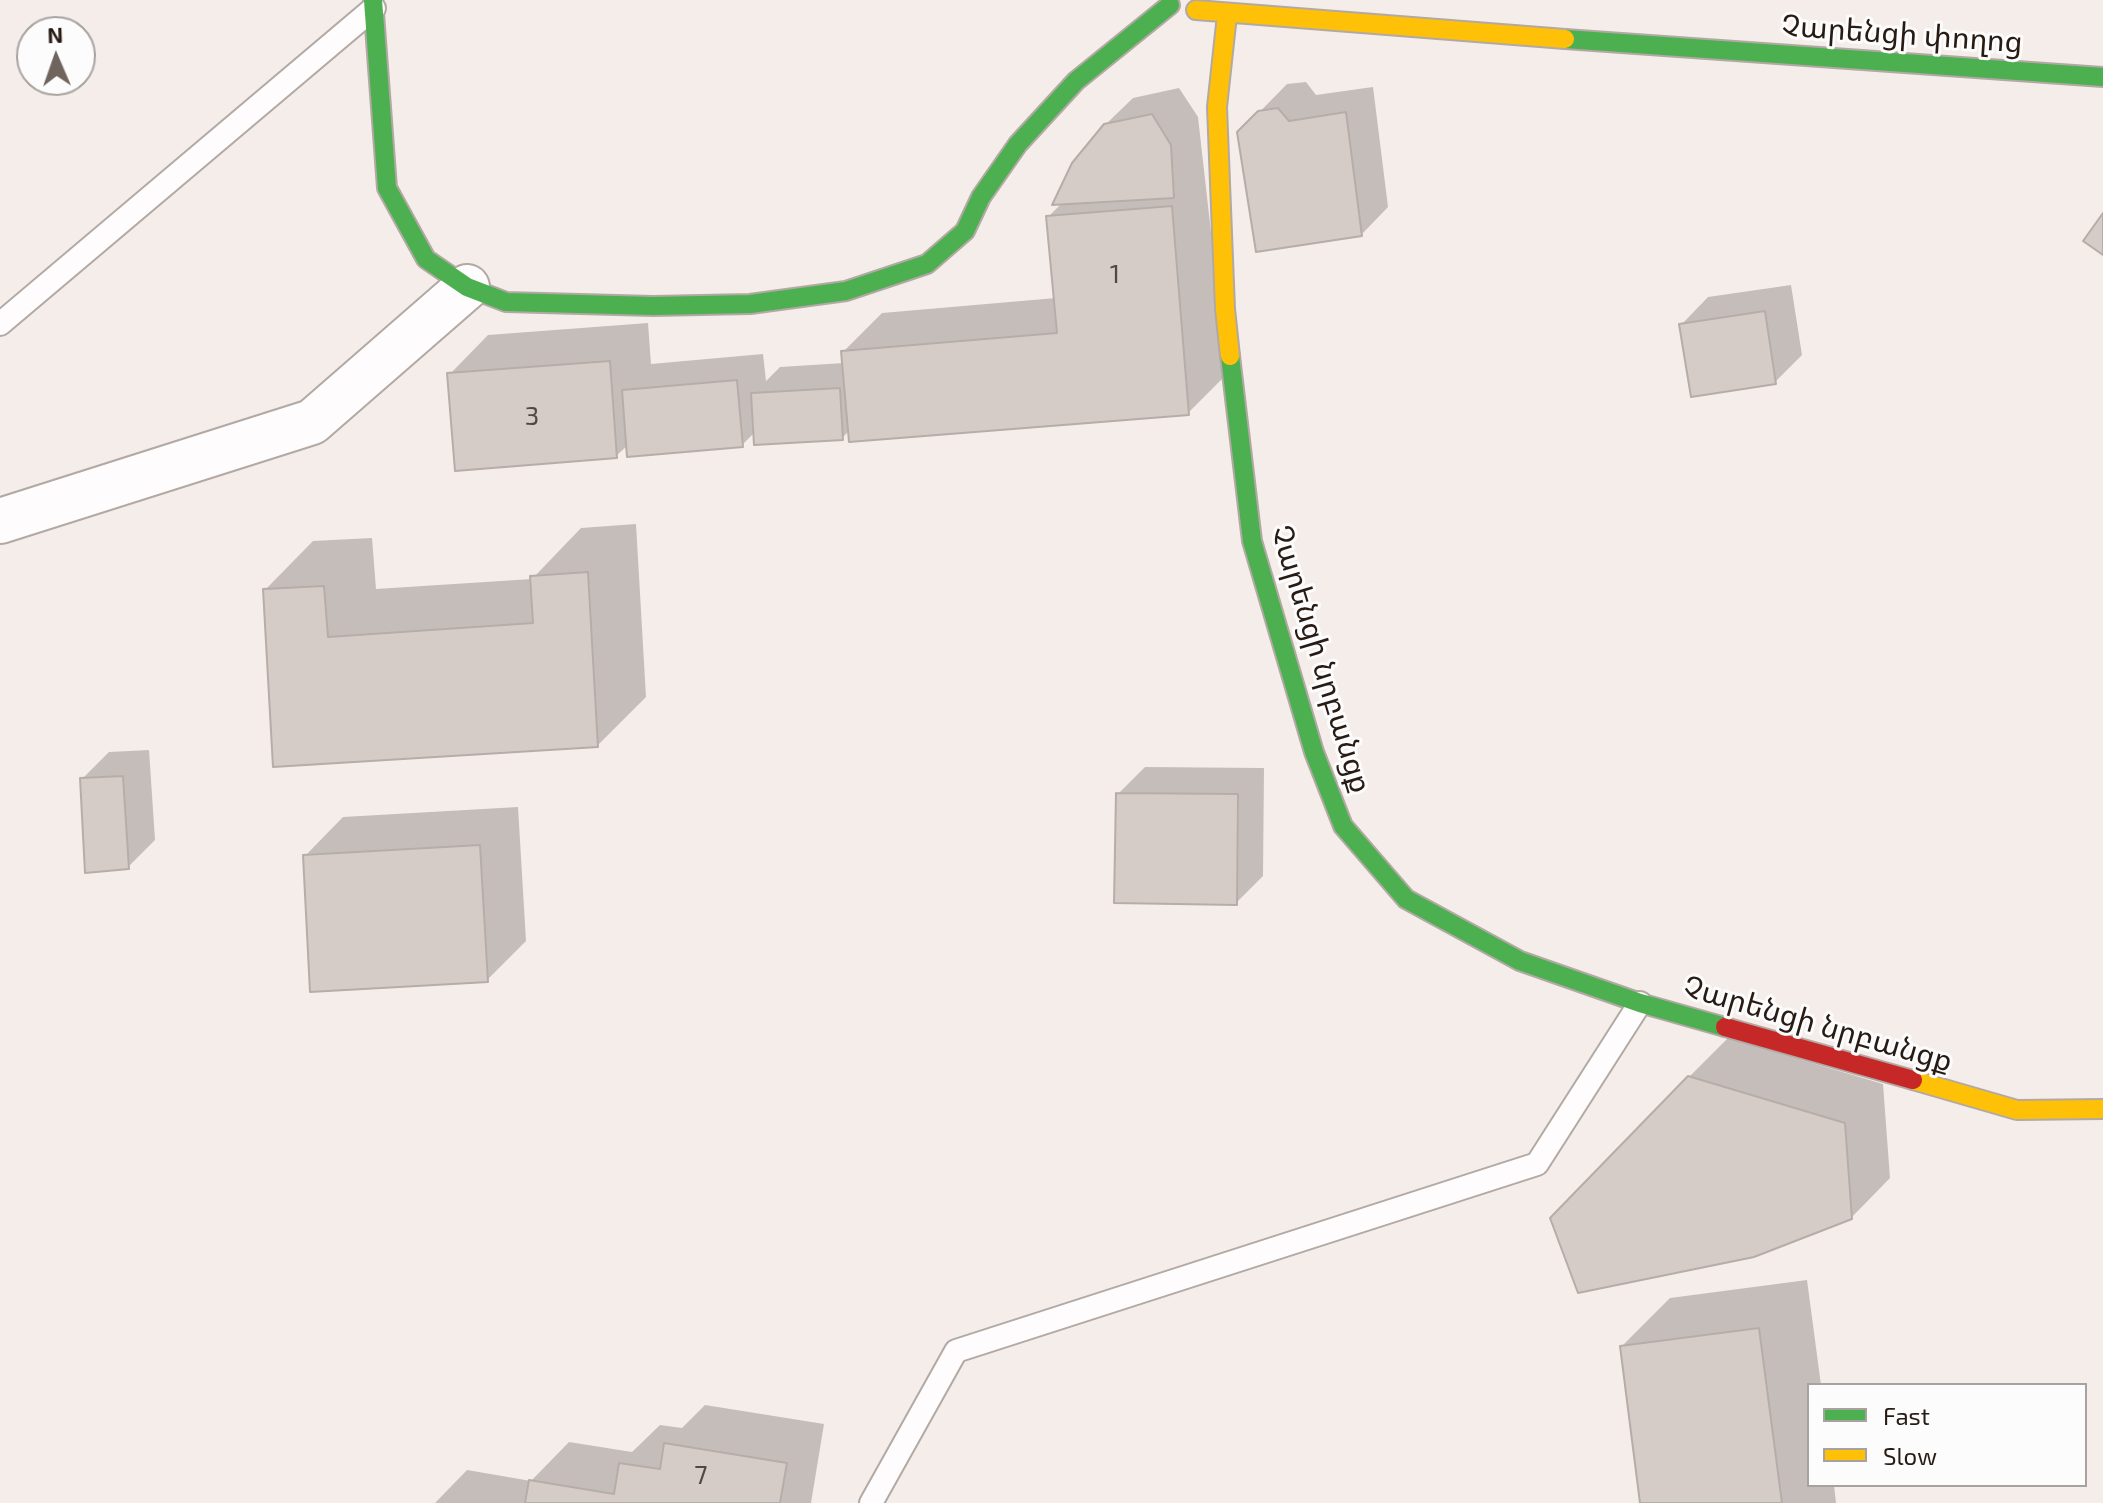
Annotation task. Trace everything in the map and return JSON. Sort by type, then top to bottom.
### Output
[{"type":"main road","name":"Չարենցի փողոց","points":[[1171,3],[1227,15],[2103,77]]},
{"type":"main road","points":[[373,4],[387,188],[426,259],[467,287],[506,302],[750,304],[846,291],[927,264],[965,231],[981,197],[1018,144],[1076,81],[1171,3]]},
{"type":"main road","name":"Չարենցի նրբանցք","points":[[1227,15],[1217,107],[1225,309],[1252,541],[1314,752],[1343,826],[1406,899],[1520,961],[1640,1003],[2017,1110],[2103,1109]]},
{"type":"street","points":[[0,521],[312,422],[467,287]]},
{"type":"lane","points":[[0,324],[373,4]]},
{"type":"lane","points":[[871,1503],[956,1351],[1537,1164],[1640,1003]]},
{"type":"building","points":[[1278,108],[1289,121],[1346,112],[1362,236],[1256,252],[1237,132],[1258,111]]},
{"type":"building","points":[[1152,114],[1171,145],[1174,198],[1052,205],[1072,163],[1104,124]]},
{"type":"building","points":[[1172,206],[1189,415],[849,442],[841,351],[1057,333],[1046,216]]},
{"type":"building","points":[[2103,213],[2103,255],[2083,241]]},
{"type":"building","points":[[1765,311],[1776,384],[1691,397],[1679,324]]},
{"type":"building","points":[[610,361],[617,458],[455,471],[447,373]]},
{"type":"building","points":[[737,380],[743,447],[627,457],[622,390]]},
{"type":"building","points":[[840,388],[843,440],[754,445],[751,393]]},
{"type":"building","points":[[588,572],[598,747],[273,767],[263,589],[324,586],[328,637],[533,623],[530,576]]},
{"type":"building","points":[[123,776],[129,869],[85,873],[80,778]]},
{"type":"building","points":[[1116,793],[1238,794],[1237,905],[1114,903]]},
{"type":"building","points":[[480,845],[488,982],[310,992],[303,855]]},
{"type":"building","points":[[1688,1076],[1845,1123],[1852,1219],[1754,1257],[1578,1293],[1550,1218]]},
{"type":"building","points":[[1759,1328],[1782,1503],[1640,1503],[1620,1346]]},
{"type":"building","points":[[664,1443],[787,1463],[780,1503],[525,1503],[529,1480],[614,1494],[619,1463],[660,1469]]},
{"type":"traffic: fast","points":[[373,0],[387,188],[426,259],[467,287],[506,302],[653,306],[750,304],[846,291],[927,264],[965,231],[981,197],[1018,144],[1076,81],[1170,5]]},
{"type":"traffic: fast","points":[[1565,39],[2103,77]]},
{"type":"traffic: fast","points":[[1230,356],[1252,541],[1314,752],[1343,826],[1406,899],[1520,961],[1640,1003],[1725,1027]]},
{"type":"traffic: slow","points":[[1196,10],[1565,39]]},
{"type":"traffic: slow","points":[[1227,15],[1217,107],[1225,309],[1230,356]]},
{"type":"traffic: slow","points":[[1913,1080],[2017,1110],[2103,1109]]},
{"type":"traffic: jam","points":[[1725,1027],[1913,1080]]}]
